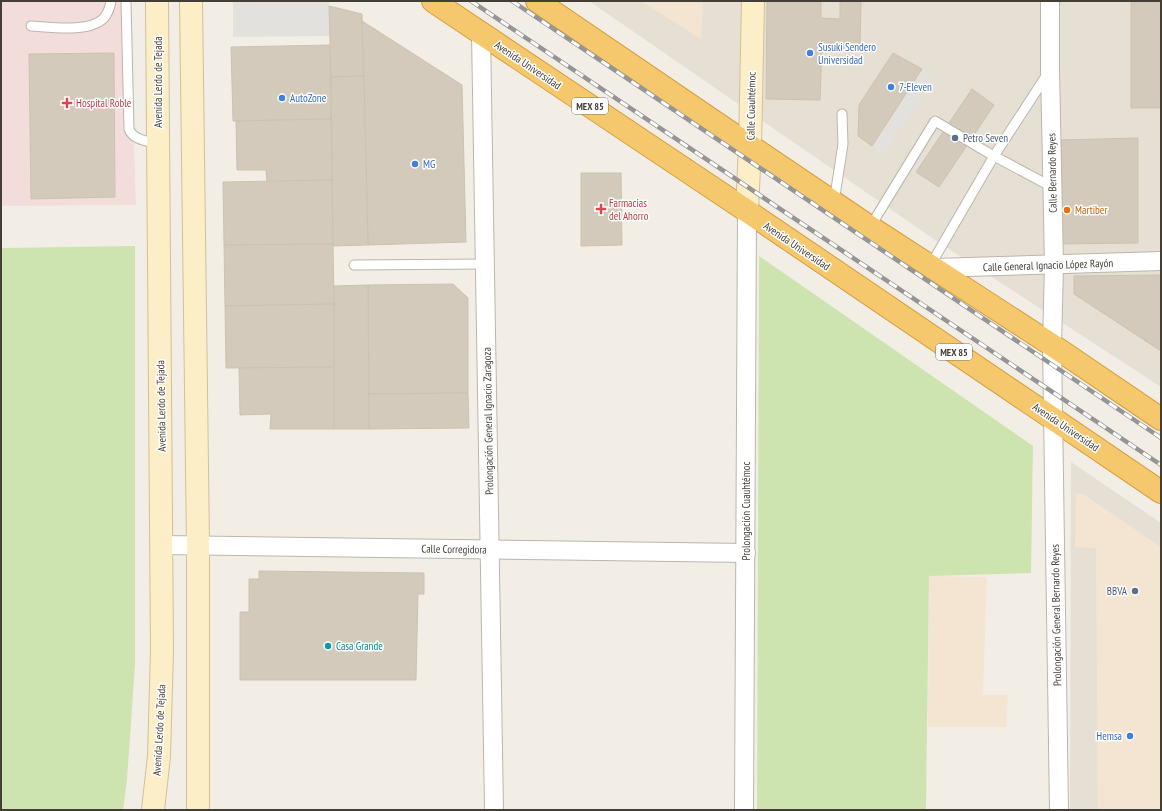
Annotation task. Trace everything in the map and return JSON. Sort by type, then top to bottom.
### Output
[{"type":"highway","name":"Avenida Universidad","points":[[433,1],[747,211],[1161,492]]},
{"type":"highway","points":[[537,1],[870,227],[1052,345],[1161,419]]},
{"type":"street","name":"Avenida Lerdo de Tejada","points":[[153,810],[159,756],[162,651],[157,1]]},
{"type":"street","points":[[192,1],[198,545],[198,810]]},
{"type":"street","name":"Calle Cuauhtémoc","points":[[747,211],[753,1]]},
{"type":"street","name":"Calle Bernardo Reyes","points":[[1050,1],[1054,265],[1052,345]]},
{"type":"street","name":"Prolongación General Ignacio Zaragoza","points":[[481,33],[494,810]]},
{"type":"street","name":"Prolongación Cuauhtémoc","points":[[744,810],[747,211]]},
{"type":"street","name":"Calle General Ignacio López Rayón","points":[[932,267],[1161,261]]},
{"type":"street","name":"Prolongación General Bernardo Reyes","points":[[1052,345],[1059,810]]},
{"type":"street","name":"Calle Corregidora","points":[[162,545],[746,553]]},
{"type":"lane","points":[[31,26],[82,28],[93,25],[103,19],[109,11],[111,1]]},
{"type":"lane","points":[[126,1],[129,129],[134,137],[158,144]]},
{"type":"lane","points":[[932,267],[994,156],[1050,70]]},
{"type":"lane","points":[[834,202],[843,144],[842,114]]},
{"type":"lane","points":[[870,227],[934,121],[994,156],[1052,187]]},
{"type":"lane","points":[[354,265],[485,264]]},
{"type":"shaded area","name":"Hospital Roble","points":[[1,1],[129,1],[136,205],[1,206]]},
{"type":"shaded area","points":[[233,1],[329,1],[330,36],[233,37]]},
{"type":"shaded area","points":[[589,1],[1161,1],[1161,387],[938,242]]},
{"type":"shaded area","points":[[641,1],[703,1],[701,39]]},
{"type":"shaded area","points":[[922,69],[935,78],[883,154],[872,146]]},
{"type":"shaded area","points":[[1071,462],[1161,523],[1161,810],[1070,810]]},
{"type":"shaded area","points":[[1076,494],[1083,494],[1161,547],[1161,810],[1098,810],[1096,548],[1075,547]]},
{"type":"shaded area","points":[[929,576],[987,577],[983,695],[1008,695],[1006,727],[928,727]]},
{"type":"green space","points":[[135,246],[135,665],[127,780],[123,810],[1,810],[1,248]]},
{"type":"green space","points":[[759,256],[1033,446],[1031,573],[929,576],[926,810],[757,810]]},
{"type":"building","points":[[767,1],[821,1],[821,18],[840,19],[840,1],[861,1],[860,48],[822,49],[820,100],[766,99]]},
{"type":"building","points":[[1131,1],[1161,1],[1161,108],[1131,108]]},
{"type":"building","points":[[329,6],[362,14],[364,76],[331,77]]},
{"type":"building","name":"MG","points":[[362,21],[462,85],[466,242],[368,245]]},
{"type":"building","name":"AutoZone","points":[[330,45],[331,119],[233,121],[231,47]]},
{"type":"building","points":[[114,53],[115,197],[31,199],[29,54]]},
{"type":"building","name":"7-Eleven","points":[[893,53],[922,69],[872,146],[858,136],[859,105]]},
{"type":"building","points":[[364,76],[368,245],[333,246],[331,77]]},
{"type":"building","name":"Petro Seven","points":[[972,89],[994,105],[939,187],[916,172]]},
{"type":"building","points":[[331,119],[332,180],[267,182],[266,170],[237,170],[236,121]]},
{"type":"building","points":[[1138,138],[1138,243],[1058,244],[1058,140]]},
{"type":"building","name":"Farmacias del Ahorro","points":[[581,173],[621,173],[622,245],[581,246]]},
{"type":"building","points":[[332,180],[333,244],[224,245],[223,182]]},
{"type":"building","points":[[333,244],[334,304],[225,306],[224,245]]},
{"type":"building","points":[[1161,275],[1161,351],[1074,294],[1074,276]]},
{"type":"building","points":[[453,284],[468,298],[468,393],[369,394],[368,285]]},
{"type":"building","points":[[368,285],[369,429],[334,429],[334,286]]},
{"type":"building","points":[[334,304],[334,367],[226,368],[225,306]]},
{"type":"building","points":[[334,367],[334,429],[270,429],[271,414],[240,415],[239,368]]},
{"type":"building","points":[[468,393],[469,428],[369,429],[369,394]]},
{"type":"building","name":"Casa Grande","points":[[259,571],[424,573],[424,594],[418,594],[416,680],[240,680],[240,612],[249,612],[249,579],[259,579]]},
{"type":"railway","points":[[471,1],[1161,465]]},
{"type":"railway","points":[[512,1],[1161,438]]},
{"type":"place","name":"Susuki Sendero Universidad","points":[[810,53]]},
{"type":"place","name":"7-Eleven","points":[[891,87]]},
{"type":"place","name":"AutoZone","points":[[282,98]]},
{"type":"place","name":"Hospital Roble","points":[[67,103]]},
{"type":"place","name":"Petro Seven","points":[[955,138]]},
{"type":"place","name":"MG","points":[[415,164]]},
{"type":"place","name":"Farmacias del Ahorro","points":[[601,209]]},
{"type":"place","name":"Martiber","points":[[1067,210]]},
{"type":"place","name":"BBVA","points":[[1135,591]]},
{"type":"place","name":"Casa Grande","points":[[328,646]]},
{"type":"place","name":"Hemsa","points":[[1130,736]]}]
